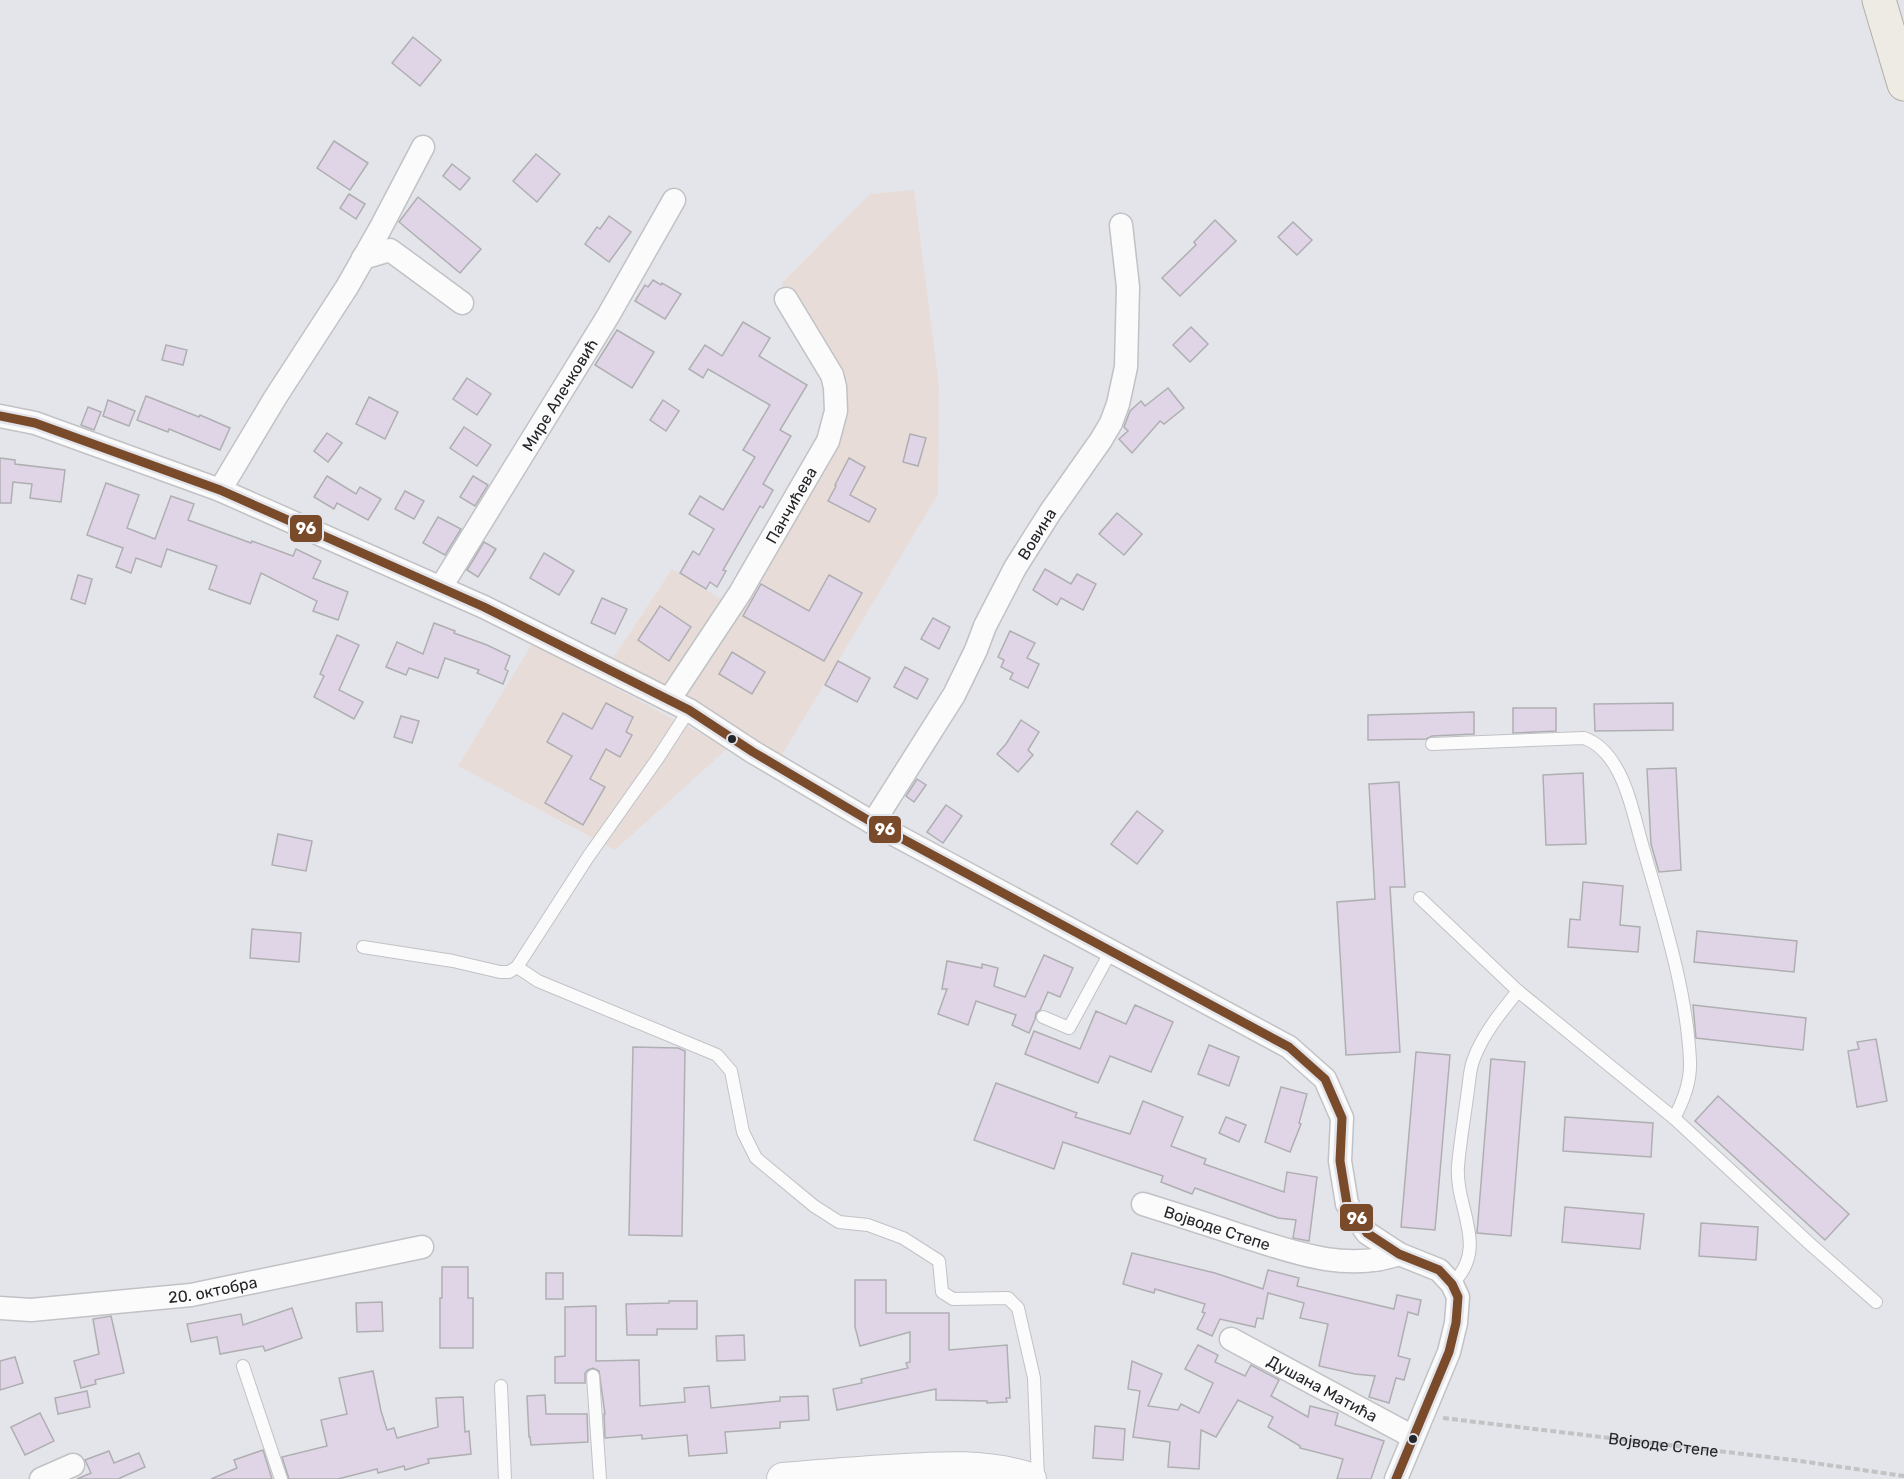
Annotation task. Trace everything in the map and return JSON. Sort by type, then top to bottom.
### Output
[{"type":"main road","points":[[1879,0],[1904,84]]},
{"type":"main road","points":[[783,1479],[959,1467],[1002,1471],[1030,1479]]},
{"type":"street","points":[[220,490],[363,258],[423,147]]},
{"type":"street","name":"Мире Алечковић","points":[[441,587],[608,316],[674,200]]},
{"type":"street","name":"Вовина","points":[[873,823],[954,695],[989,616],[1038,529],[1111,423],[1118,404],[1126,366],[1128,288],[1121,225]]},
{"type":"street","points":[[363,258],[390,250],[462,303]]},
{"type":"street","name":"Панчићева","points":[[679,705],[740,592],[828,441],[833,426],[836,399],[832,375],[786,299]]},
{"type":"street","points":[[0,416],[35,423],[220,490],[441,587],[679,705],[873,823],[1289,1047],[1325,1079],[1342,1118],[1340,1161],[1347,1204],[1367,1233],[1399,1254],[1439,1270],[1452,1284],[1458,1297],[1456,1323],[1449,1352],[1396,1479]]},
{"type":"street","name":"Војводе Степе","points":[[1143,1204],[1312,1257],[1365,1262],[1399,1254]]},
{"type":"street","name":"20. октобра","points":[[0,1308],[31,1310],[191,1294],[422,1247]]},
{"type":"street","name":"Душана Матића","points":[[1231,1339],[1413,1437]]},
{"type":"street","points":[[41,1479],[73,1466]]},
{"type":"lane","points":[[363,947],[453,961],[501,972],[509,972],[517,968],[588,857],[658,758],[679,705]]},
{"type":"lane","points":[[1432,744],[1584,738],[1598,744],[1612,761],[1626,788],[1674,959],[1682,1003],[1690,1062],[1689,1077],[1681,1105],[1674,1118]]},
{"type":"lane","points":[[1420,898],[1518,991],[1674,1118],[1876,1302]]},
{"type":"lane","points":[[1043,1017],[1069,1028],[1111,951]]},
{"type":"lane","points":[[517,968],[538,981],[717,1055],[731,1071],[742,1132],[756,1158],[814,1206],[839,1222],[868,1225],[903,1238],[939,1261],[942,1292],[953,1299],[1008,1298],[1018,1308],[1034,1378],[1038,1479]]},
{"type":"lane","points":[[1452,1284],[1465,1268],[1471,1249],[1461,1201],[1458,1168],[1472,1062],[1488,1031],[1518,991]]},
{"type":"lane","points":[[243,1366],[281,1479]]},
{"type":"lane","points":[[593,1376],[600,1479]]},
{"type":"lane","points":[[501,1386],[505,1479]]},
{"type":"path","name":"Војводе Степе","points":[[1422,1416],[1793,1460],[1904,1476]]},
{"type":"shaded area","points":[[914,190],[939,386],[938,494],[780,758],[684,696],[814,486],[843,431],[842,394],[833,368],[781,284],[870,194]]},
{"type":"shaded area","points":[[672,569],[729,604],[667,692],[610,663]]},
{"type":"shaded area","points":[[532,644],[728,748],[615,850],[458,766]]},
{"type":"building","points":[[413,37],[441,60],[420,86],[392,63]]},
{"type":"building","points":[[334,141],[368,163],[350,190],[317,168]]},
{"type":"building","points":[[536,154],[560,174],[537,202],[513,181]]},
{"type":"building","points":[[452,164],[470,178],[460,190],[443,176]]},
{"type":"building","points":[[349,194],[365,204],[356,219],[340,208]]},
{"type":"building","points":[[418,197],[481,249],[460,273],[399,222]]},
{"type":"building","points":[[609,216],[631,232],[609,262],[585,244],[597,227],[600,229]]},
{"type":"building","points":[[1215,220],[1236,241],[1180,296],[1162,278],[1196,245],[1194,242]]},
{"type":"building","points":[[1293,222],[1312,240],[1297,255],[1278,237]]},
{"type":"building","points":[[653,280],[681,294],[665,319],[635,301],[645,285],[648,287]]},
{"type":"building","points":[[743,322],[770,338],[759,356],[807,385],[780,430],[791,436],[763,484],[773,490],[763,508],[760,506],[723,570],[726,571],[717,587],[710,582],[706,589],[680,573],[693,551],[699,555],[714,529],[689,514],[700,496],[723,510],[755,457],[743,450],[770,405],[708,369],[703,378],[689,369],[705,345],[722,356]]},
{"type":"building","points":[[1191,327],[1208,344],[1190,362],[1173,345]]},
{"type":"building","points":[[617,330],[654,352],[632,388],[595,365]]},
{"type":"building","points":[[166,345],[187,350],[183,365],[162,360]]},
{"type":"building","points":[[467,378],[491,394],[477,415],[453,399]]},
{"type":"building","points":[[1168,388],[1184,408],[1164,424],[1160,421],[1132,453],[1119,439],[1128,431],[1124,427],[1130,411],[1141,401],[1145,406]]},
{"type":"building","points":[[146,396],[230,428],[220,450],[169,429],[168,432],[137,420]]},
{"type":"building","points":[[369,397],[398,412],[385,439],[356,424]]},
{"type":"building","points":[[108,400],[135,411],[129,426],[103,416]]},
{"type":"building","points":[[663,400],[679,411],[666,431],[650,420]]},
{"type":"building","points":[[88,407],[101,412],[94,430],[81,425]]},
{"type":"building","points":[[464,427],[491,445],[477,466],[450,448]]},
{"type":"building","points":[[327,433],[342,443],[328,462],[314,451]]},
{"type":"building","points":[[910,434],[926,438],[918,466],[903,462]]},
{"type":"building","points":[[0,458],[15,460],[15,464],[65,470],[61,502],[30,498],[32,484],[13,482],[11,503],[0,503]]},
{"type":"building","points":[[849,458],[865,467],[850,495],[876,509],[869,522],[828,501]]},
{"type":"building","points":[[327,476],[356,494],[360,487],[381,499],[368,520],[337,503],[334,509],[314,497]]},
{"type":"building","points":[[473,476],[488,485],[475,506],[460,497]]},
{"type":"building","points":[[106,483],[139,495],[127,528],[155,539],[171,496],[194,504],[188,520],[293,556],[296,549],[321,561],[313,578],[348,592],[338,620],[313,611],[317,601],[261,573],[250,604],[209,589],[217,566],[167,549],[161,567],[136,558],[131,573],[116,567],[123,548],[87,535]]},
{"type":"building","points":[[405,491],[424,501],[414,519],[395,509]]},
{"type":"building","points":[[1117,513],[1142,534],[1124,555],[1099,534]]},
{"type":"building","points":[[438,517],[461,529],[445,555],[423,543]]},
{"type":"building","points":[[484,542],[496,549],[478,577],[467,570]]},
{"type":"building","points":[[544,553],[574,571],[559,595],[530,578]]},
{"type":"building","points":[[1045,569],[1071,584],[1077,574],[1096,584],[1083,610],[1061,598],[1057,605],[1033,590]]},
{"type":"building","points":[[78,575],[92,579],[85,604],[71,599]]},
{"type":"building","points":[[829,575],[862,593],[824,661],[743,616],[761,584],[809,611]]},
{"type":"building","points":[[602,598],[627,609],[615,634],[591,623]]},
{"type":"building","points":[[660,606],[691,627],[669,661],[638,640]]},
{"type":"building","points":[[933,618],[950,627],[939,649],[921,639]]},
{"type":"building","points":[[434,623],[510,656],[503,684],[477,673],[479,670],[445,658],[438,678],[409,668],[406,675],[386,667],[397,642],[423,654]]},
{"type":"building","points":[[1010,631],[1035,643],[1027,658],[1039,664],[1028,688],[1010,679],[1013,673],[1001,667],[1004,660],[998,657]]},
{"type":"building","points":[[337,635],[359,645],[339,690],[363,702],[354,719],[314,697],[324,676],[320,674]]},
{"type":"building","points":[[732,652],[765,672],[752,694],[719,674]]},
{"type":"building","points":[[838,661],[870,678],[857,702],[825,685]]},
{"type":"building","points":[[905,667],[928,679],[917,699],[894,687]]},
{"type":"building","points":[[606,703],[633,717],[626,732],[632,735],[620,757],[606,749],[590,779],[605,787],[583,825],[545,803],[572,756],[547,742],[563,713],[592,729]]},
{"type":"building","points":[[1673,703],[1673,730],[1595,731],[1594,704]]},
{"type":"building","points":[[1513,708],[1556,708],[1556,731],[1513,733]]},
{"type":"building","points":[[1474,712],[1474,734],[1432,736],[1426,739],[1368,740],[1368,715]]},
{"type":"building","points":[[401,716],[419,721],[412,743],[394,737]]},
{"type":"building","points":[[1021,720],[1039,732],[1028,750],[1033,755],[1018,772],[997,754]]},
{"type":"building","points":[[1676,768],[1681,870],[1659,872],[1651,844],[1647,769]]},
{"type":"building","points":[[1583,773],[1586,844],[1546,845],[1543,775]]},
{"type":"building","points":[[917,779],[926,785],[914,802],[906,796]]},
{"type":"building","points":[[1399,782],[1405,887],[1390,887],[1400,1052],[1346,1055],[1337,902],[1375,899],[1369,784]]},
{"type":"building","points":[[946,805],[962,816],[943,843],[927,832]]},
{"type":"building","points":[[1137,811],[1163,831],[1137,864],[1111,844]]},
{"type":"building","points":[[278,834],[312,841],[306,871],[272,865]]},
{"type":"building","points":[[1583,882],[1623,886],[1620,925],[1640,927],[1638,952],[1568,947],[1570,919],[1580,920]]},
{"type":"building","points":[[252,929],[301,933],[299,962],[250,958]]},
{"type":"building","points":[[1697,931],[1797,941],[1794,972],[1694,962]]},
{"type":"building","points":[[1044,955],[1073,968],[1060,997],[1048,992],[1040,1010],[1036,1013],[1029,1033],[1012,1025],[1016,1015],[976,1001],[968,1025],[938,1014],[947,989],[942,989],[947,961],[982,968],[982,964],[998,968],[994,986],[1025,997]]},
{"type":"building","points":[[1135,1005],[1173,1022],[1151,1072],[1110,1056],[1098,1083],[1025,1054],[1034,1031],[1080,1049],[1096,1011],[1126,1024]]},
{"type":"building","points":[[1693,1005],[1806,1018],[1803,1050],[1696,1038]]},
{"type":"building","points":[[1876,1039],[1887,1101],[1857,1107],[1848,1051],[1859,1049],[1857,1042]]},
{"type":"building","points":[[1209,1045],[1239,1057],[1229,1086],[1198,1074]]},
{"type":"building","points":[[633,1047],[678,1048],[685,1051],[682,1236],[629,1235]]},
{"type":"building","points":[[1416,1052],[1450,1055],[1435,1230],[1401,1227]]},
{"type":"building","points":[[1491,1059],[1525,1062],[1511,1236],[1477,1233]]},
{"type":"building","points":[[996,1083],[1077,1113],[1075,1117],[1130,1134],[1143,1101],[1183,1117],[1171,1146],[1206,1159],[1204,1164],[1284,1192],[1287,1172],[1317,1177],[1309,1241],[1293,1238],[1296,1220],[1278,1218],[1195,1188],[1192,1194],[1161,1182],[1163,1176],[1063,1142],[1054,1169],[974,1140]]},
{"type":"building","points":[[1281,1087],[1307,1094],[1299,1123],[1301,1124],[1290,1152],[1265,1142]]},
{"type":"building","points":[[1718,1096],[1849,1214],[1825,1240],[1695,1121]]},
{"type":"building","points":[[1226,1117],[1246,1125],[1239,1142],[1219,1133]]},
{"type":"building","points":[[1565,1117],[1653,1123],[1651,1157],[1563,1151]]},
{"type":"building","points":[[1565,1207],[1644,1214],[1640,1249],[1562,1242]]},
{"type":"building","points":[[1701,1223],[1758,1227],[1756,1260],[1699,1256]]},
{"type":"building","points":[[1132,1253],[1215,1273],[1263,1289],[1268,1270],[1299,1278],[1297,1286],[1394,1309],[1397,1295],[1421,1300],[1418,1315],[1408,1312],[1398,1356],[1410,1359],[1404,1380],[1396,1378],[1389,1403],[1369,1397],[1375,1376],[1319,1366],[1328,1324],[1300,1318],[1304,1303],[1268,1293],[1263,1319],[1257,1318],[1255,1327],[1220,1319],[1212,1336],[1197,1329],[1205,1313],[1202,1312],[1205,1304],[1155,1289],[1154,1293],[1123,1284]]},
{"type":"building","points":[[442,1267],[468,1267],[468,1298],[473,1298],[473,1348],[440,1348]]},
{"type":"building","points":[[546,1273],[563,1273],[563,1299],[546,1299]]},
{"type":"building","points":[[855,1280],[886,1280],[886,1313],[949,1313],[949,1350],[1007,1345],[1010,1398],[1006,1398],[1007,1402],[936,1400],[936,1389],[837,1410],[833,1389],[862,1383],[861,1379],[908,1368],[906,1363],[910,1362],[910,1332],[860,1346],[855,1327]]},
{"type":"building","points":[[669,1301],[697,1301],[697,1329],[657,1329],[657,1335],[627,1335],[626,1304],[669,1303]]},
{"type":"building","points":[[382,1302],[383,1331],[357,1332],[356,1303]]},
{"type":"building","points":[[596,1306],[596,1361],[639,1360],[640,1406],[685,1402],[684,1388],[709,1386],[711,1408],[780,1401],[780,1397],[808,1396],[809,1420],[780,1422],[780,1428],[725,1432],[727,1453],[689,1456],[687,1435],[642,1439],[642,1435],[605,1438],[605,1414],[599,1371],[593,1368],[588,1370],[585,1373],[585,1383],[555,1383],[555,1357],[565,1356],[565,1307]]},
{"type":"building","points":[[292,1308],[302,1338],[265,1351],[263,1346],[220,1354],[217,1337],[191,1342],[187,1324],[241,1314],[243,1325]]},
{"type":"building","points":[[111,1316],[124,1373],[95,1380],[96,1384],[81,1388],[74,1361],[99,1354],[93,1319]]},
{"type":"building","points":[[744,1335],[745,1360],[717,1361],[716,1336]]},
{"type":"building","points":[[1198,1345],[1218,1355],[1215,1362],[1245,1376],[1251,1365],[1279,1380],[1271,1396],[1308,1417],[1310,1406],[1338,1413],[1335,1425],[1384,1441],[1371,1479],[1337,1479],[1343,1459],[1300,1448],[1268,1427],[1273,1417],[1238,1400],[1216,1437],[1201,1430],[1199,1469],[1168,1467],[1170,1442],[1133,1437],[1140,1391],[1128,1389],[1132,1361],[1162,1374],[1148,1406],[1178,1410],[1181,1404],[1199,1413],[1213,1383],[1185,1369]]},
{"type":"building","points":[[15,1357],[23,1383],[0,1390],[0,1361]]},
{"type":"building","points":[[373,1371],[387,1430],[394,1428],[397,1438],[438,1427],[436,1398],[463,1397],[465,1432],[469,1431],[471,1454],[428,1459],[429,1463],[405,1470],[404,1466],[378,1473],[377,1469],[338,1479],[289,1479],[282,1457],[327,1446],[321,1420],[347,1414],[339,1378]]},
{"type":"building","points":[[87,1391],[90,1407],[58,1414],[55,1398]]},
{"type":"building","points":[[545,1395],[546,1414],[587,1414],[588,1442],[531,1445],[527,1396]]},
{"type":"building","points":[[40,1413],[54,1441],[25,1455],[11,1427]]},
{"type":"building","points":[[1095,1426],[1125,1429],[1123,1460],[1093,1458]]},
{"type":"building","points":[[263,1450],[272,1479],[211,1479],[237,1468],[234,1460]]},
{"type":"building","points":[[109,1451],[114,1463],[139,1453],[145,1467],[120,1479],[77,1479],[91,1473],[85,1460]]},
{"type":"transit line","name":"96","points":[[0,416],[35,423],[220,490],[484,607],[689,710],[753,752],[873,823],[1289,1047],[1325,1079],[1342,1118],[1340,1161],[1347,1204],[1367,1233],[1399,1254],[1439,1270],[1452,1284],[1458,1297],[1456,1323],[1449,1352],[1396,1479]]}]
